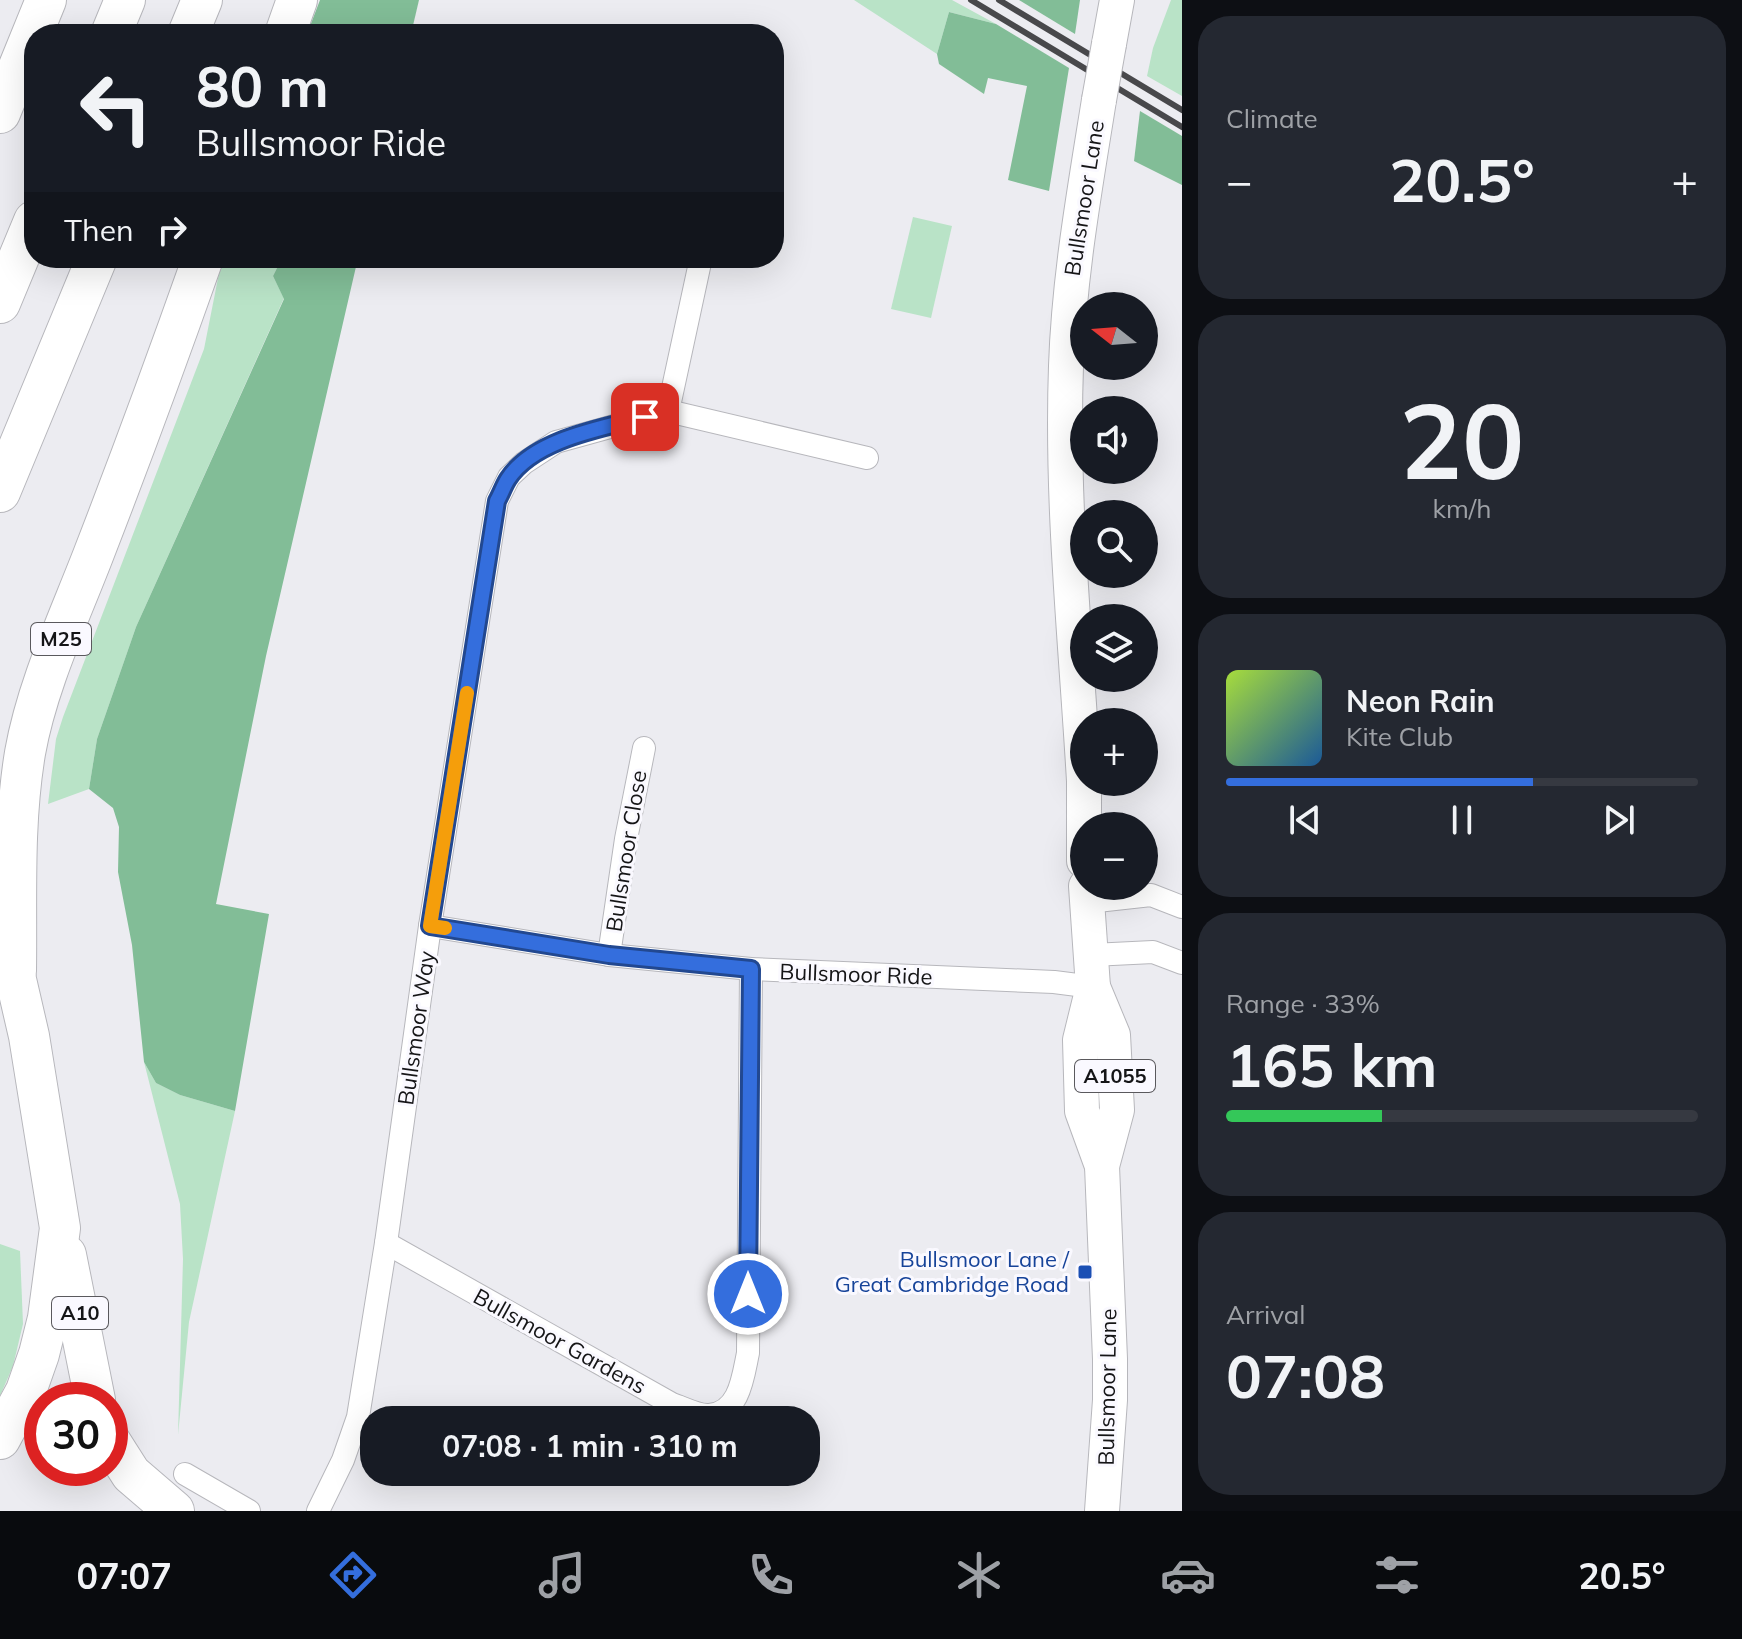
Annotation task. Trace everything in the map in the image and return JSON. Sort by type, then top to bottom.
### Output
[{"type":"highway","points":[[36,24],[46,0]]},
{"type":"highway","points":[[115,24],[125,0]]},
{"type":"highway","points":[[192,24],[202,0]]},
{"type":"highway","points":[[289,24],[297,0]]},
{"type":"highway","points":[[0,113],[24,54]]},
{"type":"highway","points":[[0,303],[24,245]]},
{"type":"highway","points":[[0,492],[93,268]]},
{"type":"highway","name":"M25","points":[[16,971],[19,814],[25,751],[69,619],[150,409],[199,268]]},
{"type":"highway","points":[[0,922],[16,971],[60,1228],[48,1318],[39,1354],[26,1391],[0,1439]]},
{"type":"highway","name":"A10","points":[[60,1228],[92,1382]]},
{"type":"highway","points":[[128,1469],[131,1474],[180,1492]]},
{"type":"main road","name":"Bullsmoor Lane","points":[[1080,708],[1065,447],[1066,366],[1071,285],[1117,0]]},
{"type":"main road","name":"Bullsmoor Lane","points":[[1087,900],[1092,971],[1080,1040],[1082,1111],[1102,1166],[1110,1400],[1102,1511]]},
{"type":"street","points":[[668,411],[699,268]]},
{"type":"street","name":"Bullsmoor Way","points":[[318,1511],[343,1460],[358,1417],[386,1243],[430,926],[497,501],[509,477],[556,442],[668,411],[867,458]]},
{"type":"street","name":"Bullsmoor Close","points":[[609,955],[626,839],[644,748]]},
{"type":"street","points":[[1158,898],[1182,907]]},
{"type":"street","name":"Bullsmoor Ride","points":[[430,926],[609,955],[751,969],[1054,982],[1153,952],[1182,963]]},
{"type":"street","name":"Bullsmoor Gardens","points":[[386,1243],[672,1404],[708,1416],[725,1410],[740,1392],[748,1353],[751,969]]},
{"type":"street","points":[[180,1492],[249,1511]]},
{"type":"green space","points":[[320,0],[419,0],[413,24],[311,24]]},
{"type":"green space","points":[[854,0],[952,0],[996,24],[949,12],[937,54]]},
{"type":"green space","points":[[1019,0],[1080,0],[1075,34]]},
{"type":"green space","points":[[1171,0],[1182,0],[1182,96],[1147,76],[1153,48]]},
{"type":"green space","points":[[949,12],[996,24],[1069,68],[1049,191],[1008,180],[1027,86],[988,78],[984,94],[939,64],[937,54]]},
{"type":"green space","points":[[1140,111],[1182,136],[1182,185],[1134,161]]},
{"type":"green space","points":[[913,217],[952,226],[931,318],[891,309]]},
{"type":"green space","points":[[220,268],[277,268],[273,276],[284,298],[136,627],[97,739],[89,789],[48,804],[56,739],[63,717],[204,349]]},
{"type":"green space","points":[[277,268],[356,268],[266,656],[216,904],[269,914],[235,1111],[180,1095],[156,1083],[144,1062],[132,945],[118,872],[119,827],[113,808],[89,789],[97,739],[136,627],[284,299],[273,276]]},
{"type":"green space","points":[[144,1062],[156,1083],[180,1095],[235,1111],[189,1322],[178,1435],[183,1259],[180,1204]]},
{"type":"green space","points":[[0,1244],[20,1251],[23,1324],[13,1366],[0,1396]]},
{"type":"railway","points":[[971,0],[1182,127]]},
{"type":"railway","points":[[999,0],[1182,110]]},
{"type":"slow traffic","points":[[445,928],[430,926],[467,693]]},
{"type":"place","name":"Bullsmoor Lane / Great Cambridge Road","points":[[1085,1272]]},
{"type":"route","points":[[645,417],[556,442],[509,477],[497,501],[430,926],[609,955],[751,969],[748,1294]]}]
